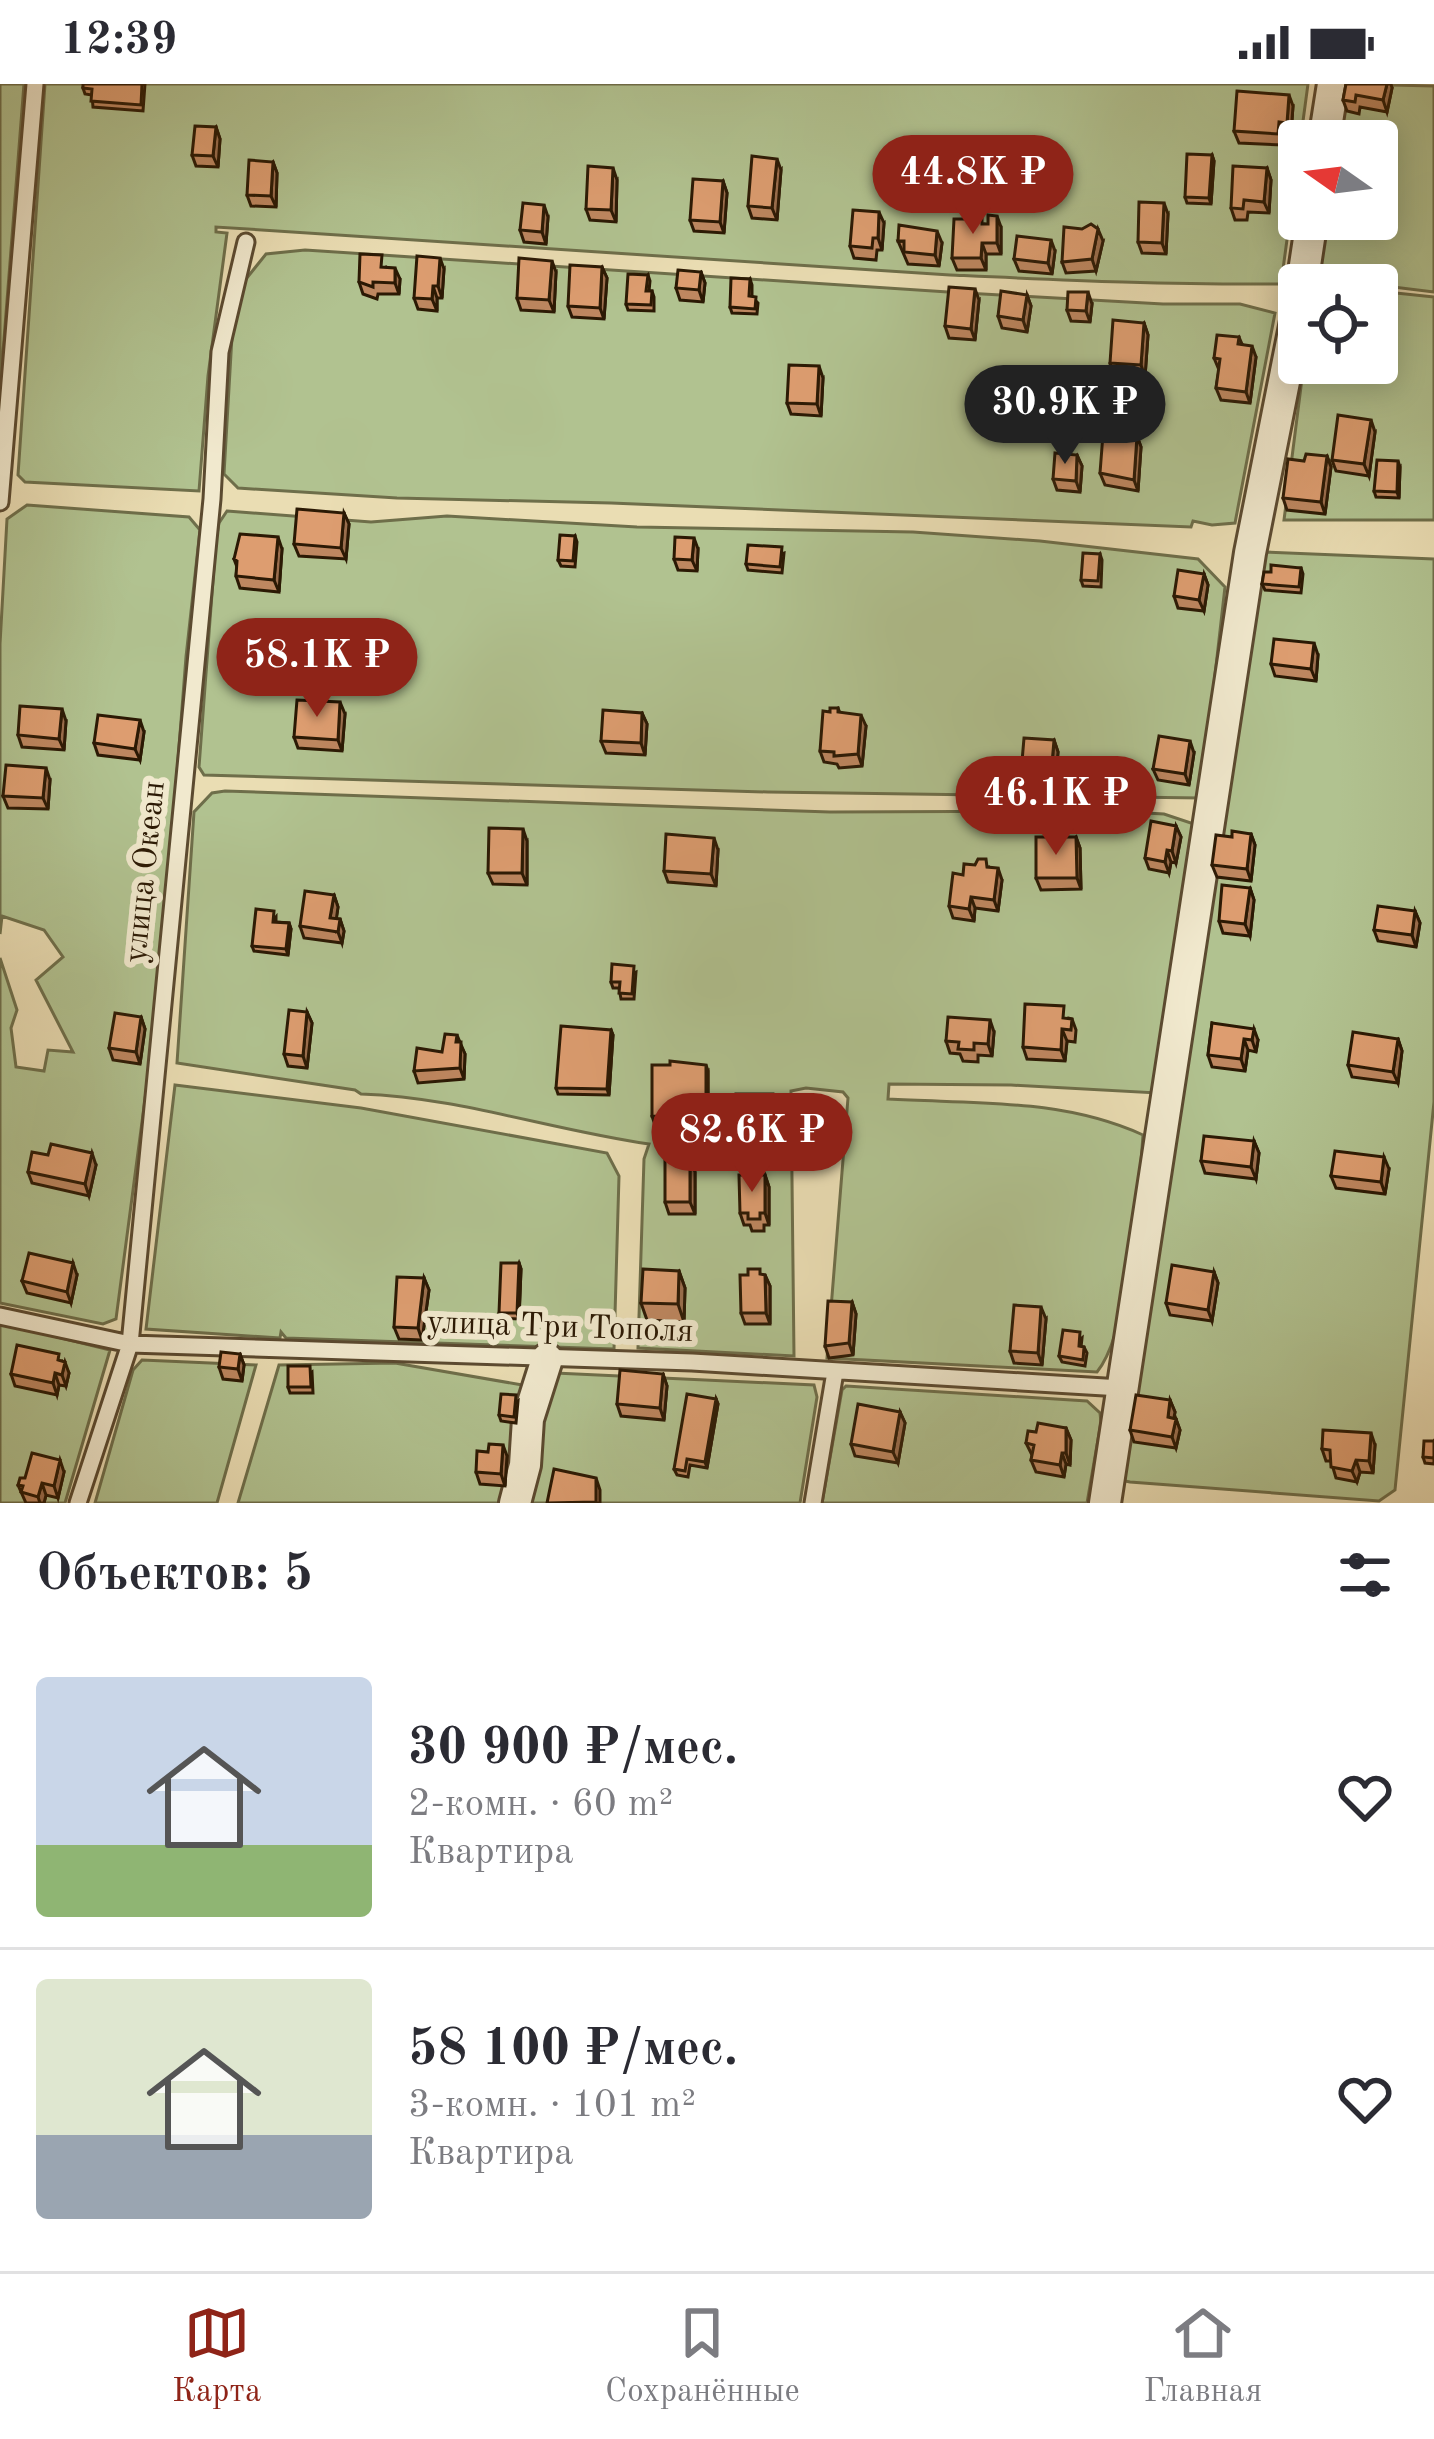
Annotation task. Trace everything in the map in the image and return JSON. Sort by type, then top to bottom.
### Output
[{"type":"street","points":[[1327,120],[1333,84]]},
{"type":"street","points":[[1105,1503],[1250,553],[1284,384]]},
{"type":"street","points":[[515,1503],[525,1465],[528,1419],[548,1359]]},
{"type":"lane","points":[[0,502],[35,84]]},
{"type":"lane","name":"улица Океан","points":[[78,1503],[130,1344],[212,500],[220,352],[246,242]]},
{"type":"lane","name":"улица Три Тополя","points":[[0,1316],[130,1344],[692,1362],[1121,1388]]},
{"type":"lane","points":[[813,1503],[835,1372]]},
{"type":"green space","points":[[0,84],[24,84],[0,390]]},
{"type":"green space","points":[[45,84],[1308,84],[1303,120],[1278,120],[1278,240],[1287,240],[1284,264],[1278,264],[1278,284],[950,275],[216,227],[216,232],[227,233],[199,491],[25,482],[18,475]]},
{"type":"green space","points":[[1350,84],[1434,86],[1434,292],[1398,288],[1398,264],[1318,264],[1322,240],[1398,240],[1398,120],[1343,120]]},
{"type":"green space","points":[[305,250],[948,292],[1240,304],[1275,313],[1235,523],[1193,521],[1191,527],[238,488],[224,474],[233,319],[246,279],[266,254]]},
{"type":"green space","points":[[1398,293],[1434,297],[1434,520],[1284,520],[1301,384],[1398,384]]},
{"type":"green space","points":[[27,505],[189,517],[200,530],[161,978],[116,1319],[103,1324],[0,1303],[0,958],[17,1010],[11,1028],[16,1067],[44,1071],[48,1050],[73,1052],[36,980],[63,957],[44,930],[2,916],[0,934],[0,644],[7,519]]},
{"type":"green space","points":[[227,511],[371,522],[447,516],[637,527],[913,532],[1198,559],[1225,587],[1201,798],[768,792],[204,775],[199,767],[216,540]]},
{"type":"green space","points":[[1265,552],[1434,559],[1434,1102],[1395,1490],[1379,1501],[1130,1482],[1123,1473]]},
{"type":"green space","points":[[212,793],[830,812],[1109,811],[1164,814],[1194,824],[1157,1093],[889,1084],[888,1099],[1050,1109],[1143,1135],[1125,1294],[1118,1326],[1097,1372],[827,1358],[848,1098],[843,1092],[791,1091],[794,1356],[638,1348],[644,1159],[649,1144],[468,1107],[177,1063],[194,812]]},
{"type":"green space","points":[[175,1085],[361,1108],[607,1153],[619,1176],[614,1349],[146,1329]]},
{"type":"green space","points":[[0,1323],[110,1350],[65,1503],[0,1503]]},
{"type":"green space","points":[[142,1360],[256,1365],[217,1503],[95,1503],[133,1370]]},
{"type":"green space","points":[[395,1363],[528,1386],[503,1503],[238,1503],[279,1365]]},
{"type":"green space","points":[[555,1373],[814,1385],[817,1397],[800,1503],[522,1503]]},
{"type":"green space","points":[[846,1386],[1087,1401],[1100,1413],[1101,1422],[1087,1503],[822,1503]]},
{"type":"building","points":[[83,84],[142,84],[141,105],[91,101],[92,89]]},
{"type":"building","points":[[1346,84],[1387,84],[1383,100],[1356,95],[1355,102],[1343,100]]},
{"type":"building","points":[[1237,91],[1289,95],[1287,120],[1278,120],[1278,134],[1234,131]]},
{"type":"building","points":[[195,126],[216,127],[213,156],[192,155]]},
{"type":"building","points":[[1187,154],[1212,155],[1209,198],[1185,197]]},
{"type":"building","points":[[752,156],[777,159],[772,208],[748,206]]},
{"type":"building","points":[[249,160],[273,162],[271,196],[247,195]]},
{"type":"building","points":[[588,166],[613,168],[611,210],[586,209]]},
{"type":"building","points":[[1233,166],[1267,168],[1264,202],[1244,200],[1243,209],[1231,208]]},
{"type":"building","points":[[693,179],[723,181],[720,222],[690,220]]},
{"type":"building","points":[[1139,202],[1164,203],[1162,243],[1138,242]]},
{"type":"building","points":[[523,203],[544,205],[542,232],[520,230]]},
{"type":"building","points":[[853,210],[879,212],[878,238],[873,238],[872,248],[850,246]]},
{"type":"building","points":[[988,215],[997,216],[997,243],[982,243],[981,258],[952,258],[954,219],[982,219],[982,224],[988,224]]},
{"type":"building","points":[[1091,224],[1098,229],[1092,259],[1062,262],[1064,227],[1082,229]]},
{"type":"building","points":[[899,225],[937,231],[935,255],[904,252],[904,241],[898,241]]},
{"type":"building","points":[[1017,236],[1051,240],[1048,263],[1014,259]]},
{"type":"building","points":[[360,254],[382,255],[381,267],[395,268],[395,283],[373,282],[373,287],[359,282]]},
{"type":"building","points":[[417,256],[440,258],[432,299],[414,298]]},
{"type":"building","points":[[519,258],[552,261],[549,300],[517,298]]},
{"type":"building","points":[[570,265],[602,267],[600,308],[568,306]]},
{"type":"building","points":[[678,270],[701,272],[699,290],[676,288]]},
{"type":"building","points":[[628,274],[648,275],[651,305],[626,304]]},
{"type":"building","points":[[731,278],[750,279],[749,296],[756,297],[755,309],[730,307]]},
{"type":"building","points":[[949,287],[975,289],[971,329],[945,326]]},
{"type":"building","points":[[1001,291],[1027,295],[1023,320],[998,316]]},
{"type":"building","points":[[1068,292],[1088,292],[1086,311],[1067,310]]},
{"type":"building","points":[[1113,320],[1144,323],[1141,365],[1110,363]]},
{"type":"building","points":[[1217,335],[1239,337],[1238,344],[1252,346],[1246,392],[1216,388]]},
{"type":"building","points":[[789,365],[819,366],[817,404],[787,403]]},
{"type":"building","points":[[1338,415],[1371,420],[1364,464],[1332,460]]},
{"type":"building","points":[[1103,434],[1137,436],[1134,480],[1100,473]]},
{"type":"building","points":[[1055,453],[1077,455],[1076,481],[1053,479]]},
{"type":"building","points":[[1306,454],[1327,456],[1321,502],[1283,498],[1288,459],[1304,461]]},
{"type":"building","points":[[1377,460],[1398,461],[1397,492],[1374,491]]},
{"type":"building","points":[[297,509],[344,513],[341,548],[294,544]]},
{"type":"building","points":[[240,534],[278,537],[274,580],[236,576],[234,559]]},
{"type":"building","points":[[560,535],[575,536],[573,561],[558,560]]},
{"type":"building","points":[[675,537],[694,538],[692,560],[674,559]]},
{"type":"building","points":[[748,545],[782,547],[780,567],[746,564]]},
{"type":"building","points":[[1083,553],[1100,554],[1098,581],[1081,580]]},
{"type":"building","points":[[1271,565],[1301,568],[1299,587],[1262,584]]},
{"type":"building","points":[[1178,570],[1204,574],[1199,600],[1174,596]]},
{"type":"building","points":[[1274,639],[1314,643],[1311,669],[1271,664]]},
{"type":"building","points":[[297,700],[340,702],[338,740],[294,737]]},
{"type":"building","points":[[20,706],[62,709],[59,739],[18,735]]},
{"type":"building","points":[[830,708],[861,715],[858,754],[834,756],[834,752],[820,751],[823,711],[830,712]]},
{"type":"building","points":[[603,710],[642,713],[641,743],[601,741]]},
{"type":"building","points":[[98,715],[140,720],[135,749],[94,743]]},
{"type":"building","points":[[1159,736],[1190,741],[1185,774],[1153,769]]},
{"type":"building","points":[[1024,738],[1054,740],[1051,776],[1021,773]]},
{"type":"building","points":[[6,765],[46,768],[43,798],[3,796]]},
{"type":"building","points":[[1151,821],[1176,826],[1165,862],[1145,858]]},
{"type":"building","points":[[489,828],[523,829],[522,873],[488,873]]},
{"type":"building","points":[[1232,831],[1251,834],[1247,869],[1212,865],[1216,835],[1232,837]]},
{"type":"building","points":[[666,834],[714,838],[711,874],[664,871]]},
{"type":"building","points":[[1036,837],[1076,837],[1077,878],[1036,878]]},
{"type":"building","points":[[978,859],[986,859],[987,867],[998,868],[994,900],[971,897],[969,909],[949,906],[953,873],[963,875],[964,864],[975,865]]},
{"type":"building","points":[[1222,885],[1250,888],[1245,924],[1219,921]]},
{"type":"building","points":[[305,891],[334,895],[330,918],[340,919],[338,932],[300,926]]},
{"type":"building","points":[[1378,906],[1415,911],[1412,935],[1374,930]]},
{"type":"building","points":[[256,909],[274,911],[273,922],[289,923],[286,949],[252,946]]},
{"type":"building","points":[[612,964],[634,966],[632,994],[619,993],[620,982],[611,982]]},
{"type":"building","points":[[1025,1004],[1064,1006],[1063,1018],[1072,1019],[1071,1030],[1062,1029],[1061,1050],[1023,1047]]},
{"type":"building","points":[[289,1010],[307,1012],[303,1056],[284,1054]]},
{"type":"building","points":[[115,1013],[141,1017],[136,1052],[109,1048]]},
{"type":"building","points":[[948,1017],[990,1020],[988,1044],[974,1043],[974,1050],[958,1049],[959,1042],[946,1041]]},
{"type":"building","points":[[1212,1023],[1254,1029],[1252,1040],[1244,1039],[1241,1059],[1208,1055]]},
{"type":"building","points":[[561,1026],[611,1030],[607,1089],[556,1088]]},
{"type":"building","points":[[1353,1032],[1398,1039],[1393,1072],[1348,1065]]},
{"type":"building","points":[[445,1034],[457,1035],[456,1042],[461,1042],[460,1068],[414,1071],[417,1048],[442,1052]]},
{"type":"building","points":[[670,1061],[706,1065],[706,1117],[652,1116],[652,1065],[670,1065]]},
{"type":"building","points":[[736,1094],[773,1094],[774,1119],[762,1119],[762,1125],[736,1120]]},
{"type":"building","points":[[1204,1136],[1254,1141],[1251,1167],[1201,1161]]},
{"type":"building","points":[[51,1144],[92,1153],[85,1184],[28,1172],[32,1152],[48,1155]]},
{"type":"building","points":[[1335,1151],[1384,1157],[1381,1182],[1331,1176]]},
{"type":"building","points":[[665,1160],[690,1160],[690,1202],[665,1202]]},
{"type":"building","points":[[739,1175],[765,1175],[765,1213],[760,1213],[760,1219],[740,1213]]},
{"type":"building","points":[[29,1253],[73,1263],[67,1292],[22,1281]]},
{"type":"building","points":[[501,1263],[519,1263],[517,1313],[499,1313]]},
{"type":"building","points":[[1172,1265],[1214,1272],[1208,1310],[1166,1303]]},
{"type":"building","points":[[643,1269],[679,1271],[678,1304],[641,1303]]},
{"type":"building","points":[[748,1269],[760,1269],[765,1275],[766,1313],[741,1313],[740,1275],[748,1275]]},
{"type":"building","points":[[397,1277],[424,1278],[418,1328],[394,1327]]},
{"type":"building","points":[[828,1301],[852,1302],[849,1343],[825,1346]]},
{"type":"building","points":[[1014,1305],[1041,1307],[1038,1353],[1010,1351]]},
{"type":"building","points":[[1063,1330],[1080,1332],[1083,1360],[1059,1356]]},
{"type":"building","points":[[17,1345],[59,1354],[58,1360],[65,1362],[62,1375],[55,1373],[53,1383],[11,1374]]},
{"type":"building","points":[[221,1352],[240,1354],[238,1369],[219,1367]]},
{"type":"building","points":[[288,1366],[310,1366],[311,1387],[288,1387]]},
{"type":"building","points":[[620,1370],[663,1374],[660,1408],[617,1404]]},
{"type":"building","points":[[501,1394],[516,1395],[514,1417],[499,1415]]},
{"type":"building","points":[[687,1394],[716,1399],[705,1462],[687,1459],[685,1471],[674,1469]]},
{"type":"building","points":[[1136,1395],[1170,1400],[1168,1417],[1176,1419],[1172,1437],[1130,1430]]},
{"type":"building","points":[[858,1404],[900,1412],[893,1452],[851,1444]]},
{"type":"building","points":[[1038,1423],[1066,1428],[1066,1453],[1060,1465],[1031,1460],[1034,1445],[1026,1443],[1028,1431],[1036,1432]]},
{"type":"building","points":[[1323,1430],[1371,1433],[1369,1461],[1356,1460],[1352,1471],[1331,1467],[1330,1450],[1322,1449]]},
{"type":"building","points":[[1424,1441],[1434,1441],[1434,1458],[1423,1457]]},
{"type":"building","points":[[489,1444],[503,1445],[501,1474],[476,1472],[477,1451],[488,1452]]},
{"type":"building","points":[[32,1453],[60,1460],[54,1486],[42,1483],[38,1497],[21,1492],[23,1486],[18,1485],[25,1478]]},
{"type":"building","points":[[554,1469],[596,1478],[596,1502],[547,1503]]}]
